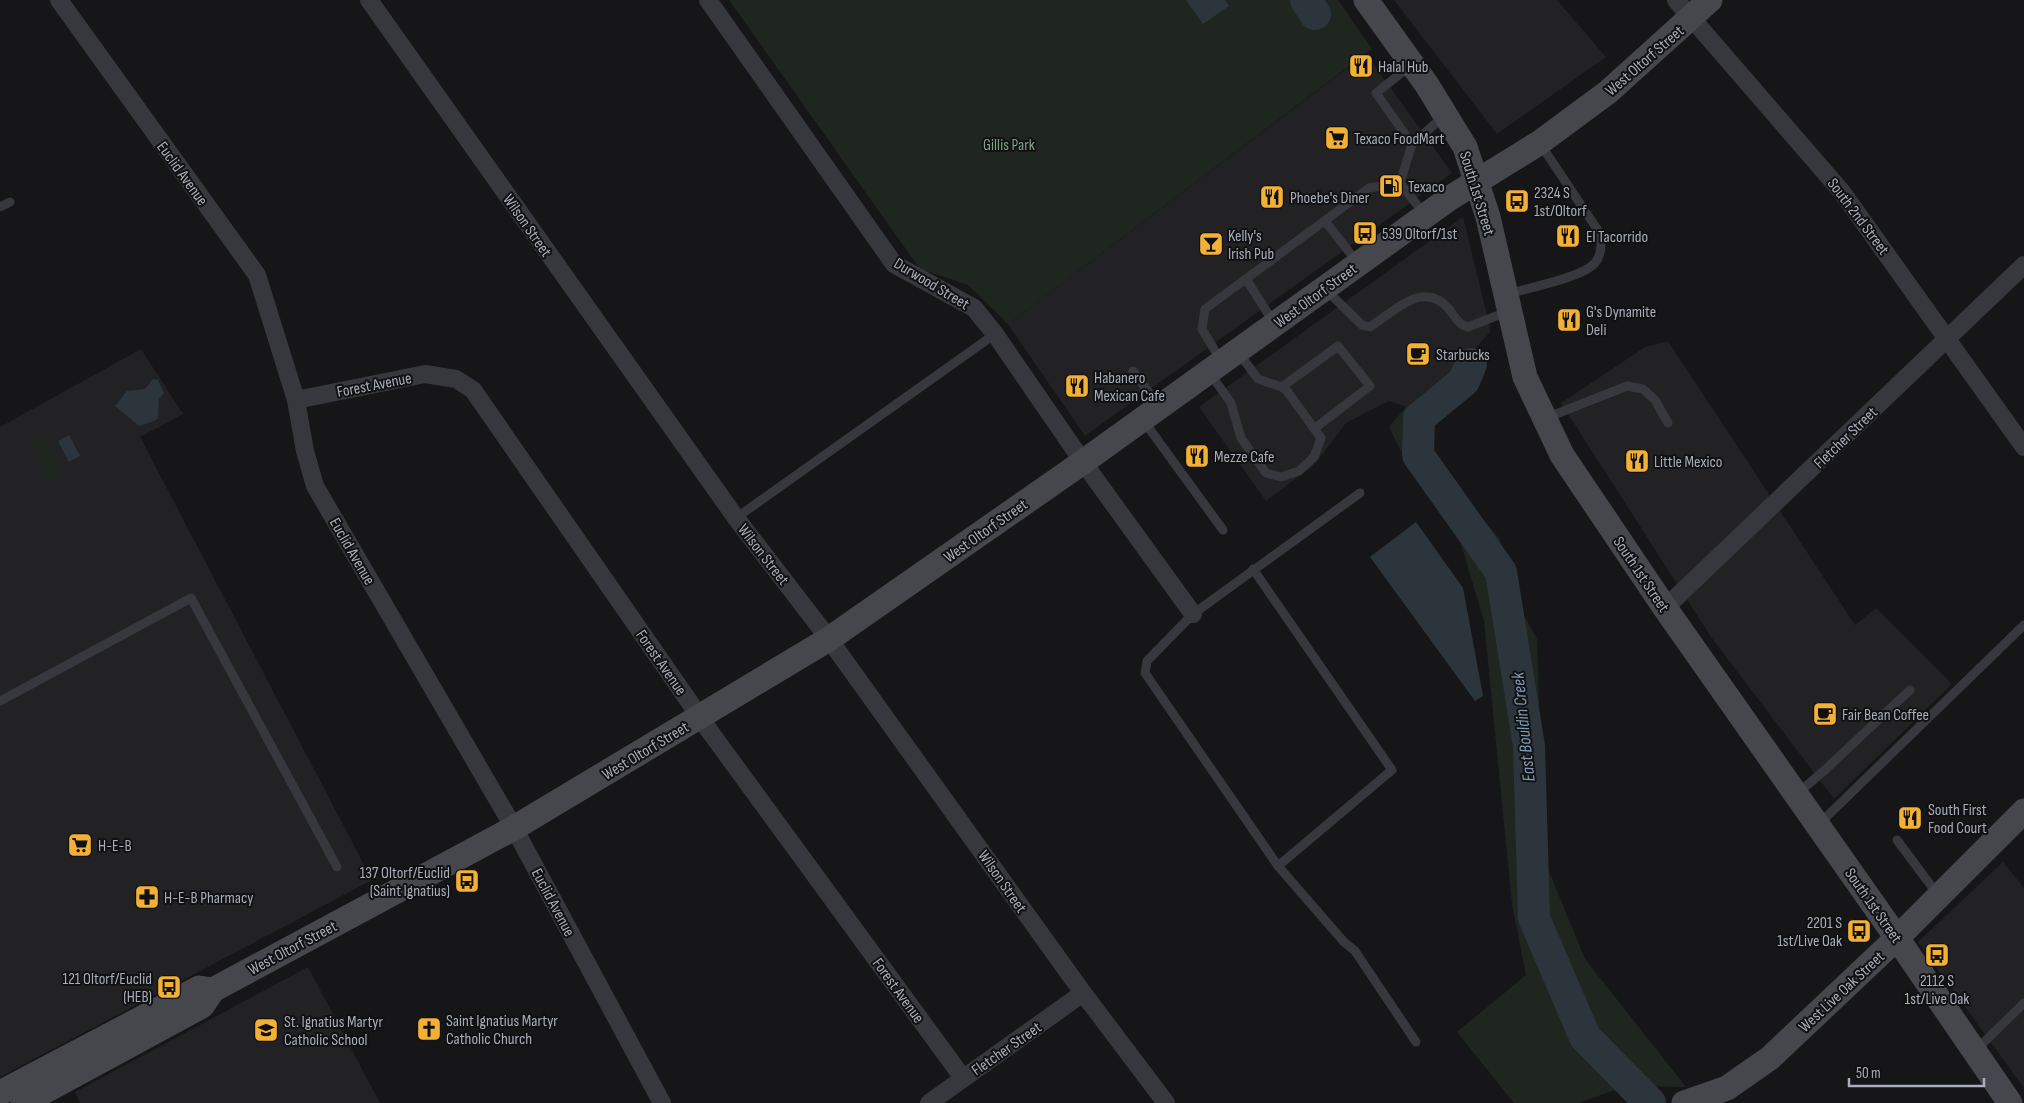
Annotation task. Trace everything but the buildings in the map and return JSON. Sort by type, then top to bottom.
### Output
[{"type":"main road","name":"South 1st Street","points":[[1366,0],[1446,114],[1465,147],[1477,182],[1526,377],[1544,420],[1562,455],[1665,608],[1898,938],[2010,1103]]},
{"type":"main road","name":"West Oltorf Street","points":[[23,1103],[199,988],[213,990],[514,828],[700,718],[829,638],[1083,462],[1427,214],[1539,143],[1608,92],[1684,9],[1710,0]]},
{"type":"main road","name":"West Live Oak Street","points":[[1684,1103],[1727,1088],[1750,1074],[1770,1058],[1898,938],[2024,811]]},
{"type":"main road","name":"West Oltorf Street","points":[[0,1093],[47,1089]]},
{"type":"street","name":"Euclid Avenue","points":[[59,0],[257,275],[296,400],[305,451],[315,486],[514,828],[662,1103]]},
{"type":"street","name":"Wilson Street","points":[[369,0],[736,518],[829,638],[1083,993],[1166,1103]]},
{"type":"street","name":"Durwood Street","points":[[708,0],[894,264],[974,308],[995,334],[1083,462],[1193,614]]},
{"type":"street","name":"South 2nd Street","points":[[1684,9],[1842,192],[2024,446]]},
{"type":"street","name":"Fletcher Street","points":[[1665,608],[1948,339],[2024,264]]},
{"type":"street","name":"Forest Avenue","points":[[296,400],[426,374],[456,380],[473,390],[700,718],[963,1078]]},
{"type":"street","name":"Fletcher Street","points":[[929,1103],[1083,993]]},
{"type":"lane","points":[[1412,64],[1376,93],[1412,144]]},
{"type":"lane","points":[[1400,183],[1412,144],[1446,114]]},
{"type":"lane","points":[[1324,288],[1362,325],[1370,327],[1417,297],[1428,295],[1439,298],[1462,326],[1468,327],[1508,303],[1583,272],[1596,263],[1601,249],[1601,234],[1539,143]]},
{"type":"lane","points":[[1400,183],[1427,214]]},
{"type":"lane","points":[[1223,362],[1258,380],[1282,387],[1321,438],[1320,447],[1308,464],[1291,475],[1281,477],[1266,472],[1241,438],[1231,403],[1223,362],[1202,329],[1205,309],[1370,188],[1400,183]]},
{"type":"lane","points":[[0,208],[10,202]]},
{"type":"lane","points":[[1325,221],[1358,264]]},
{"type":"lane","points":[[1246,279],[1274,324]]},
{"type":"lane","points":[[736,518],[995,334]]},
{"type":"lane","points":[[1282,387],[1338,346],[1370,386],[1315,428]]},
{"type":"lane","points":[[1133,371],[1151,413],[1223,530]]},
{"type":"lane","points":[[1544,420],[1627,386],[1643,389],[1655,400],[1668,423]]},
{"type":"lane","points":[[1360,494],[1253,569],[1193,614],[1147,661],[1145,673],[1278,866],[1344,942],[1355,951],[1416,1042]]},
{"type":"lane","points":[[1253,569],[1392,770],[1278,866]]},
{"type":"lane","points":[[0,701],[191,598],[337,867]]},
{"type":"lane","points":[[1818,825],[2024,625]]},
{"type":"lane","points":[[1796,794],[1826,769],[1910,690]]},
{"type":"lane","points":[[1897,840],[1938,896]]},
{"type":"lane","points":[[1974,1052],[2024,1004]]},
{"type":"shaded area","points":[[1186,0],[1225,0],[1229,6],[1203,24]]},
{"type":"shaded area","points":[[1394,0],[1557,0],[1606,57],[1497,134]]},
{"type":"shaded area","points":[[1366,54],[1452,173],[1085,436],[1008,324]]},
{"type":"shaded area","points":[[1463,217],[1491,331],[1462,363],[1406,407],[1389,401],[1346,423],[1315,464],[1266,501],[1199,407]]},
{"type":"shaded area","points":[[1668,341],[1855,625],[1876,608],[1952,684],[1834,799],[1711,637],[1561,403],[1645,347]]},
{"type":"shaded area","points":[[141,349],[183,414],[140,437],[372,880],[0,1077],[0,427]]},
{"type":"shaded area","points":[[153,379],[158,380],[164,393],[159,399],[158,418],[139,426],[115,406],[127,391],[145,389]]},
{"type":"shaded area","points":[[69,435],[80,456],[69,462],[58,441]]},
{"type":"shaded area","points":[[1416,522],[1463,588],[1483,696],[1475,701],[1370,557]]},
{"type":"shaded area","points":[[2003,862],[2024,888],[2024,1088],[1918,942]]},
{"type":"shaded area","name":"St. Ignatius Martyr Catholic School","points":[[308,967],[380,1103],[80,1103],[75,1092]]},
{"type":"green space","name":"Gillis Park","points":[[729,0],[1338,0],[1372,49],[1008,324],[968,285],[920,269]]},
{"type":"green space","points":[[1462,363],[1460,390],[1438,411],[1427,425],[1424,443],[1426,454],[1500,539],[1507,583],[1537,639],[1543,828],[1548,869],[1585,959],[1686,1087],[1625,1086],[1579,1103],[1514,1103],[1457,1032],[1526,975],[1512,904],[1484,621],[1458,534],[1405,459],[1389,427],[1406,407]]},
{"type":"green space","points":[[41,433],[63,473],[50,480],[28,440]]},
{"type":"waterway","name":"East Bouldin Creek","points":[[1306,0],[1315,14]]},
{"type":"waterway","name":"East Bouldin Creek","points":[[1471,364],[1464,381],[1419,418],[1418,455],[1501,572],[1529,746],[1534,918],[1585,1037],[1650,1103]]},
{"type":"place","name":"Halal Hub","points":[[1361,66]]},
{"type":"place","name":"Texaco FoodMart","points":[[1337,138]]},
{"type":"place","name":"Texaco","points":[[1391,186]]},
{"type":"place","name":"Phoebe's Diner","points":[[1272,197]]},
{"type":"place","name":"2324 S 1st/Oltorf","points":[[1517,201]]},
{"type":"place","name":"539 Oltorf/1st","points":[[1365,233]]},
{"type":"place","name":"El Tacorrido","points":[[1568,236]]},
{"type":"place","name":"Kelly's Irish Pub","points":[[1211,244]]},
{"type":"place","name":"G's Dynamite Deli","points":[[1569,320]]},
{"type":"place","name":"Starbucks","points":[[1418,354]]},
{"type":"place","name":"Habanero Mexican Cafe","points":[[1077,386]]},
{"type":"place","name":"Mezze Cafe","points":[[1197,456]]},
{"type":"place","name":"Little Mexico","points":[[1637,461]]},
{"type":"place","name":"Fair Bean Coffee","points":[[1825,714]]},
{"type":"place","name":"South First Food Court","points":[[1910,818]]},
{"type":"place","name":"H-E-B","points":[[80,845]]},
{"type":"place","name":"137 Oltorf/Euclid (Saint Ignatius)","points":[[467,881]]},
{"type":"place","name":"H-E-B Pharmacy","points":[[147,897]]},
{"type":"place","name":"2201 S 1st/Live Oak","points":[[1859,931]]},
{"type":"place","name":"2112 S 1st/Live Oak","points":[[1937,955]]},
{"type":"place","name":"121 Oltorf/Euclid (HEB)","points":[[169,987]]},
{"type":"place","name":"Saint Ignatius Martyr Catholic Church","points":[[429,1029]]},
{"type":"place","name":"St. Ignatius Martyr Catholic School","points":[[266,1030]]}]
